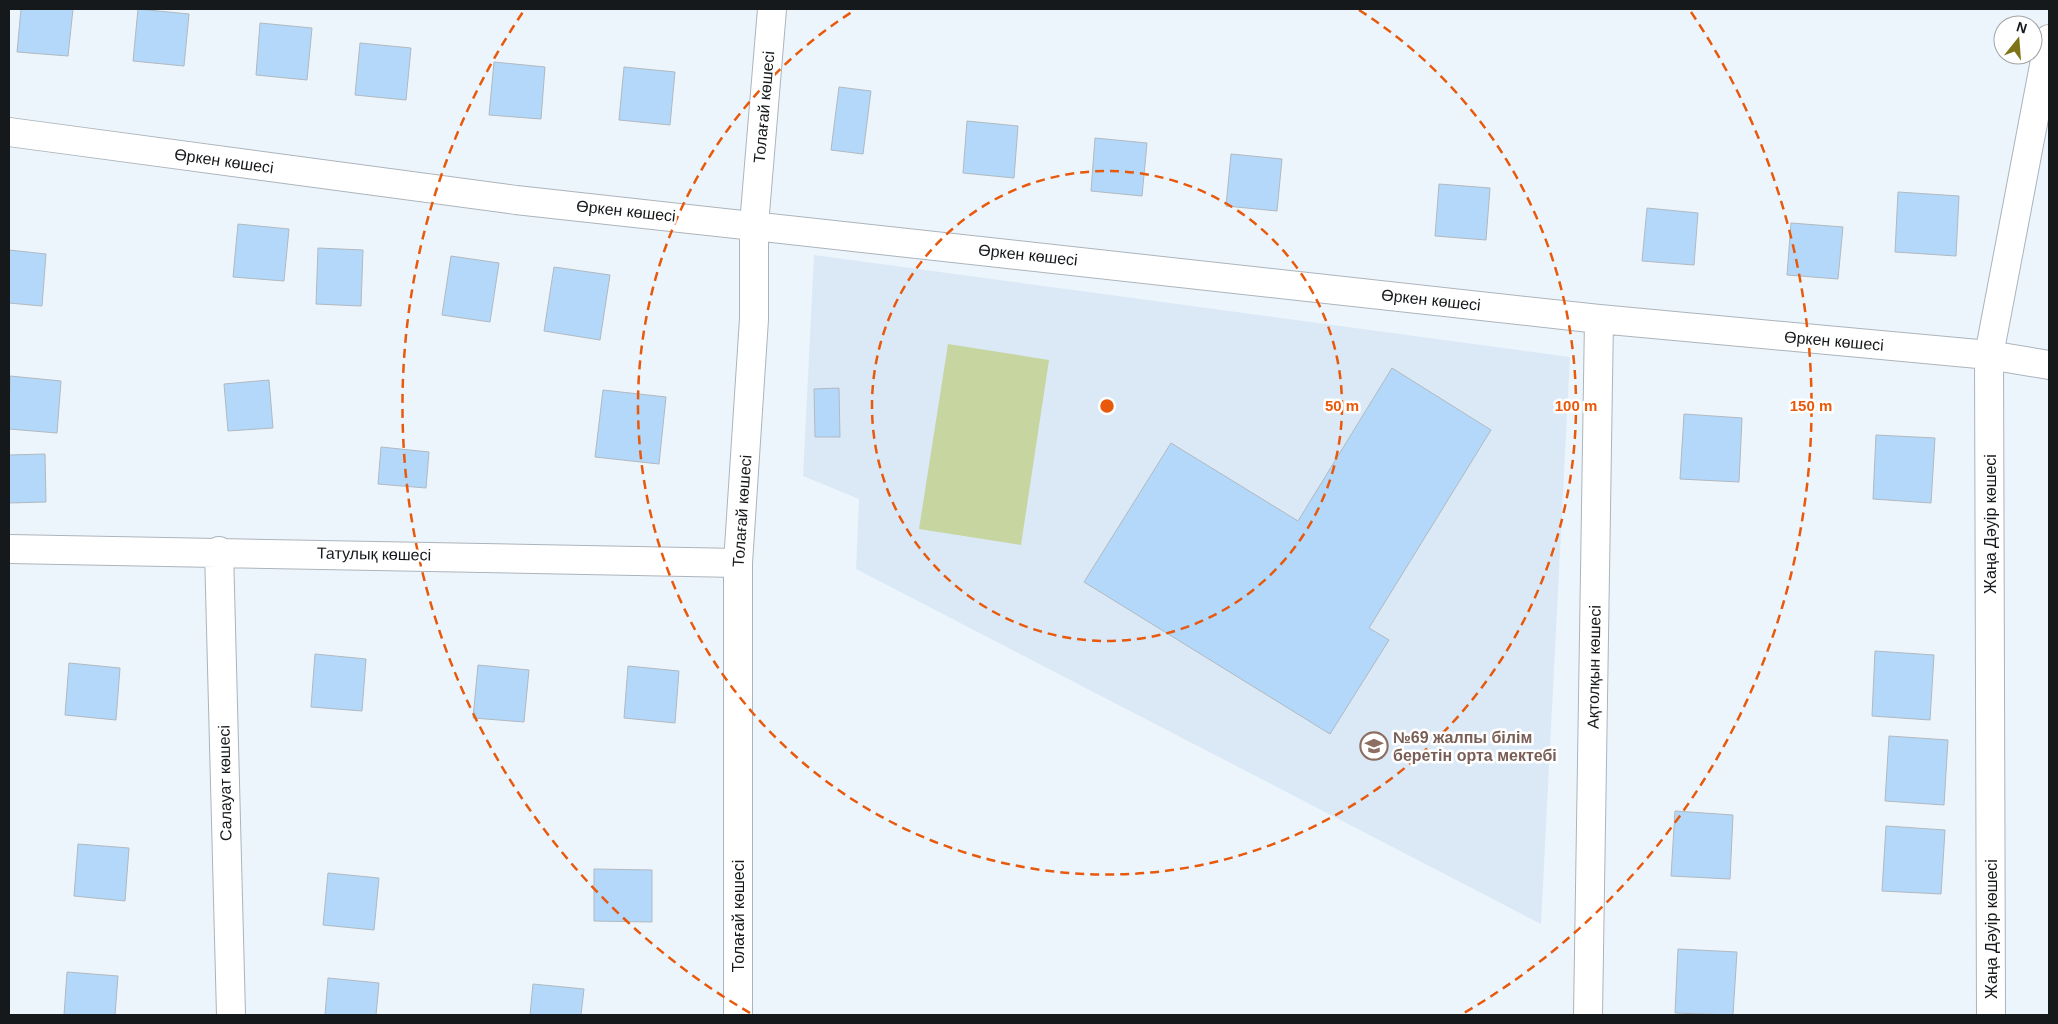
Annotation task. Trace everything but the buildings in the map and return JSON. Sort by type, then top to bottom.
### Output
[{"type":"street","name":"Толағай көшесі","points":[[738,1015],[738,562],[754,319],[754,225],[772,9]]},
{"type":"street","name":"Жаңа Дәуір көшесі","points":[[1991,1015],[1989,356],[2049,39]]},
{"type":"street","name":"Өркен көшесі","points":[[9,132],[516,200],[1599,319],[1989,356],[2049,365]]},
{"type":"street","name":"Ақтолқын көшесі","points":[[1588,1015],[1599,319]]},
{"type":"street","name":"Татулық көшесі","points":[[9,549],[219,551],[738,562]]},
{"type":"street","name":"Салауат көшесі","points":[[219,551],[231,1015]]},
{"type":"shaded area","name":"№69 жалпы білім беретін орта мектебі","points":[[814,255],[1570,357],[1541,924],[856,569],[859,499],[803,476]]},
{"type":"green space","points":[[948,344],[1049,360],[1021,545],[919,529]]},
{"type":"place","name":"№69 жалпы білім беретін орта мектебі","points":[[1374,746]]}]
